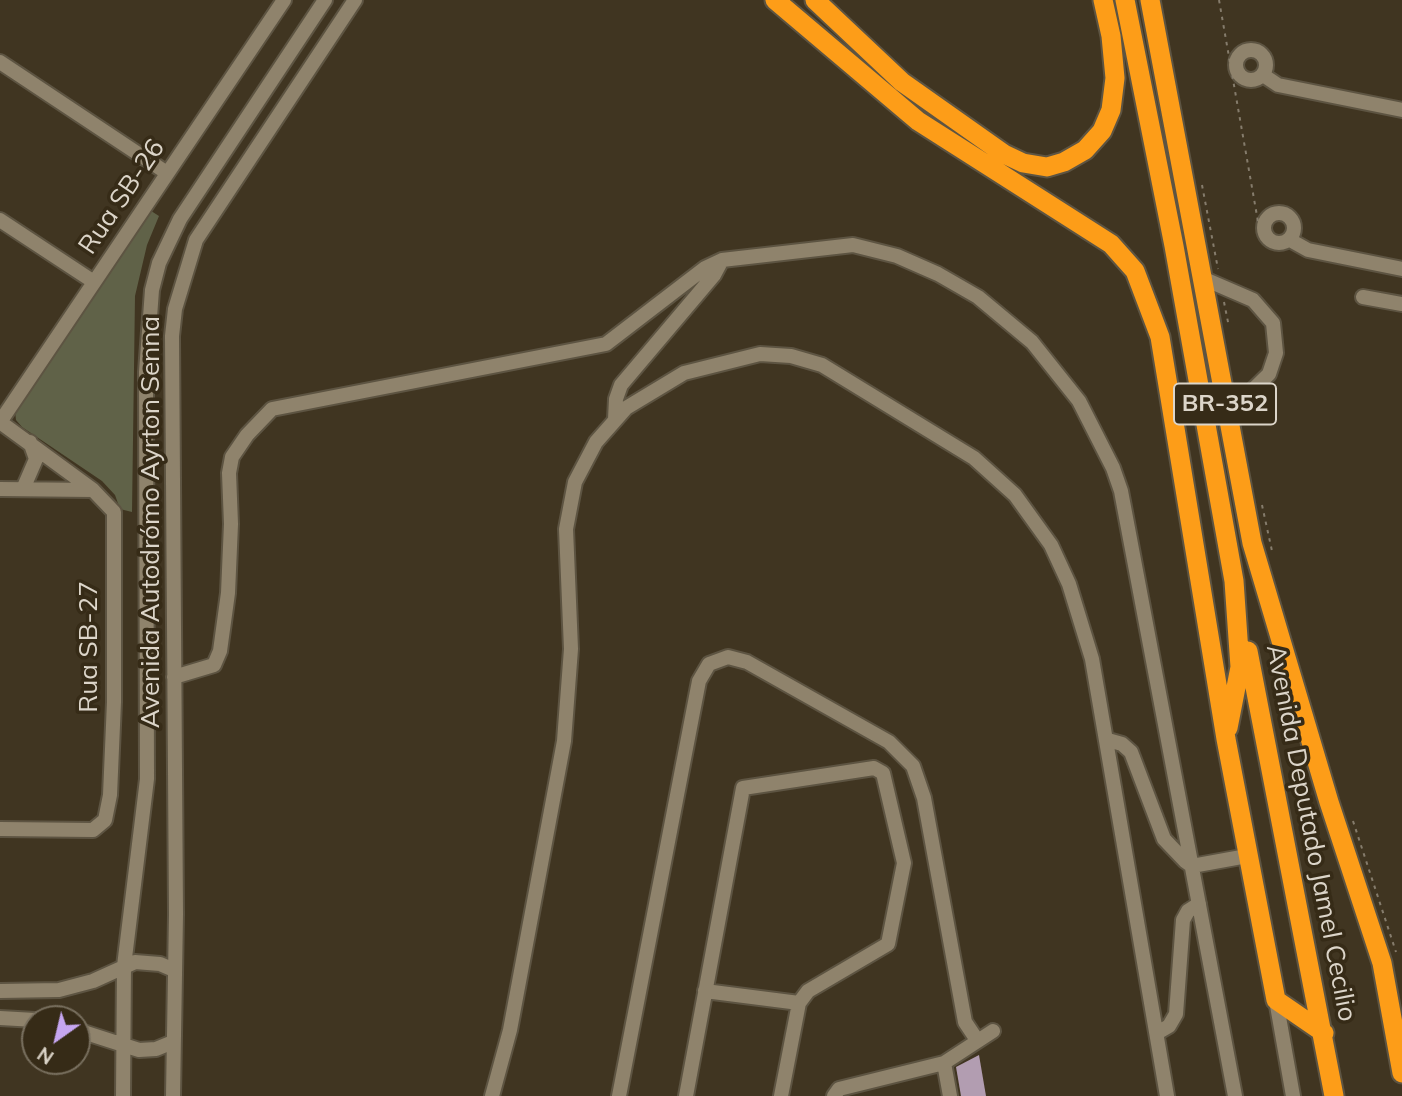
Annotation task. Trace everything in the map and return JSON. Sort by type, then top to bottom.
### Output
[{"type":"highway","points":[[775,0],[918,121],[1111,244],[1135,271],[1160,337],[1226,739],[1276,1000],[1324,1032]]},
{"type":"highway","points":[[815,0],[902,82],[1004,154],[1023,163],[1046,167],[1064,162],[1085,150],[1102,131],[1111,110],[1115,78],[1111,36],[1103,0]]},
{"type":"highway","name":"BR-352","points":[[1125,0],[1174,246],[1234,581]]},
{"type":"highway","name":"BR-352","points":[[1150,0],[1252,543],[1329,802],[1382,963],[1402,1073]]},
{"type":"highway","points":[[1226,739],[1240,667],[1234,581]]},
{"type":"highway","name":"Avenida Deputado Jamel Cecilio","points":[[1234,581],[1324,1032],[1334,1096]]},
{"type":"street","name":"Rua SB-26","points":[[0,422],[284,0]]},
{"type":"street","name":"Avenida Autodrómo Ayrton Senna","points":[[123,1096],[124,966],[147,779],[146,372],[152,290],[159,263],[180,219],[325,0]]},
{"type":"street","name":"Avenida Autodrómo Ayrton Senna","points":[[173,1096],[172,336],[180,285],[196,240],[355,0]]},
{"type":"street","points":[[0,62],[167,173]]},
{"type":"street","points":[[1263,75],[1279,85],[1402,110]]},
{"type":"street","points":[[1290,240],[1295,230],[1293,220],[1279,213],[1266,220],[1264,230],[1268,239],[1276,244],[1290,240],[1308,250],[1402,268]]},
{"type":"street","points":[[0,220],[94,282]]},
{"type":"street","points":[[174,677],[214,665],[220,651],[228,593],[231,524],[229,473],[232,457],[247,435],[272,410],[606,344],[705,268],[722,260],[853,245],[897,256],[939,274],[996,310],[1032,342],[1065,380],[1099,437],[1121,491],[1235,1096]]},
{"type":"street","points":[[615,419],[616,399],[621,385],[714,275],[722,260]]},
{"type":"street","points":[[1202,278],[1253,300],[1273,323],[1276,353],[1269,374],[1259,387],[1227,415]]},
{"type":"street","points":[[1363,297],[1402,304]]},
{"type":"street","points":[[492,1096],[510,1030],[564,741],[570,649],[568,513],[575,482],[588,454],[626,408],[684,373],[744,356],[776,354],[807,360],[836,372],[974,458],[1002,482],[1027,509],[1061,564],[1093,659],[1167,1096]]},
{"type":"street","name":"Rua SB-27","points":[[0,422],[93,490],[114,512],[114,702],[110,794],[105,820],[93,830],[0,829]]},
{"type":"street","points":[[23,489],[36,459],[35,450],[29,441]]},
{"type":"street","points":[[0,489],[93,490]]},
{"type":"street","points":[[619,1096],[699,681],[709,664],[728,657],[747,662],[890,742],[913,766],[925,797],[965,1022],[977,1040]]},
{"type":"street","points":[[1108,740],[1122,744],[1131,752],[1164,839],[1192,866]]},
{"type":"street","points":[[686,1096],[743,788],[874,768],[883,773],[904,863],[888,944],[808,991],[799,1003],[781,1096]]},
{"type":"street","points":[[1192,866],[1247,856]]},
{"type":"street","points":[[1157,1033],[1169,1026],[1176,1014],[1183,920],[1188,911],[1199,904]]},
{"type":"street","points":[[0,991],[59,990],[93,981],[124,966],[147,962],[174,970]]},
{"type":"street","points":[[705,991],[799,1003]]},
{"type":"street","points":[[1276,1000],[1293,1096]]},
{"type":"street","points":[[0,1018],[21,1019]]},
{"type":"street","points":[[834,1096],[839,1089],[944,1063],[993,1031]]},
{"type":"street","points":[[91,1035],[124,1048],[156,1049],[173,1042]]},
{"type":"street","points":[[944,1063],[950,1096]]},
{"type":"path","points":[[1219,0],[1260,233],[1268,239]]},
{"type":"path","points":[[1201,183],[1230,338]]},
{"type":"path","points":[[1261,498],[1272,552]]},
{"type":"path","points":[[1350,813],[1394,940],[1398,962]]},
{"type":"green space","points":[[148,209],[159,216],[147,245],[135,296],[132,512],[120,509],[115,495],[102,481],[22,427],[16,420],[15,411]]},
{"type":"building","points":[[979,1055],[986,1096],[961,1096],[956,1067]]}]
